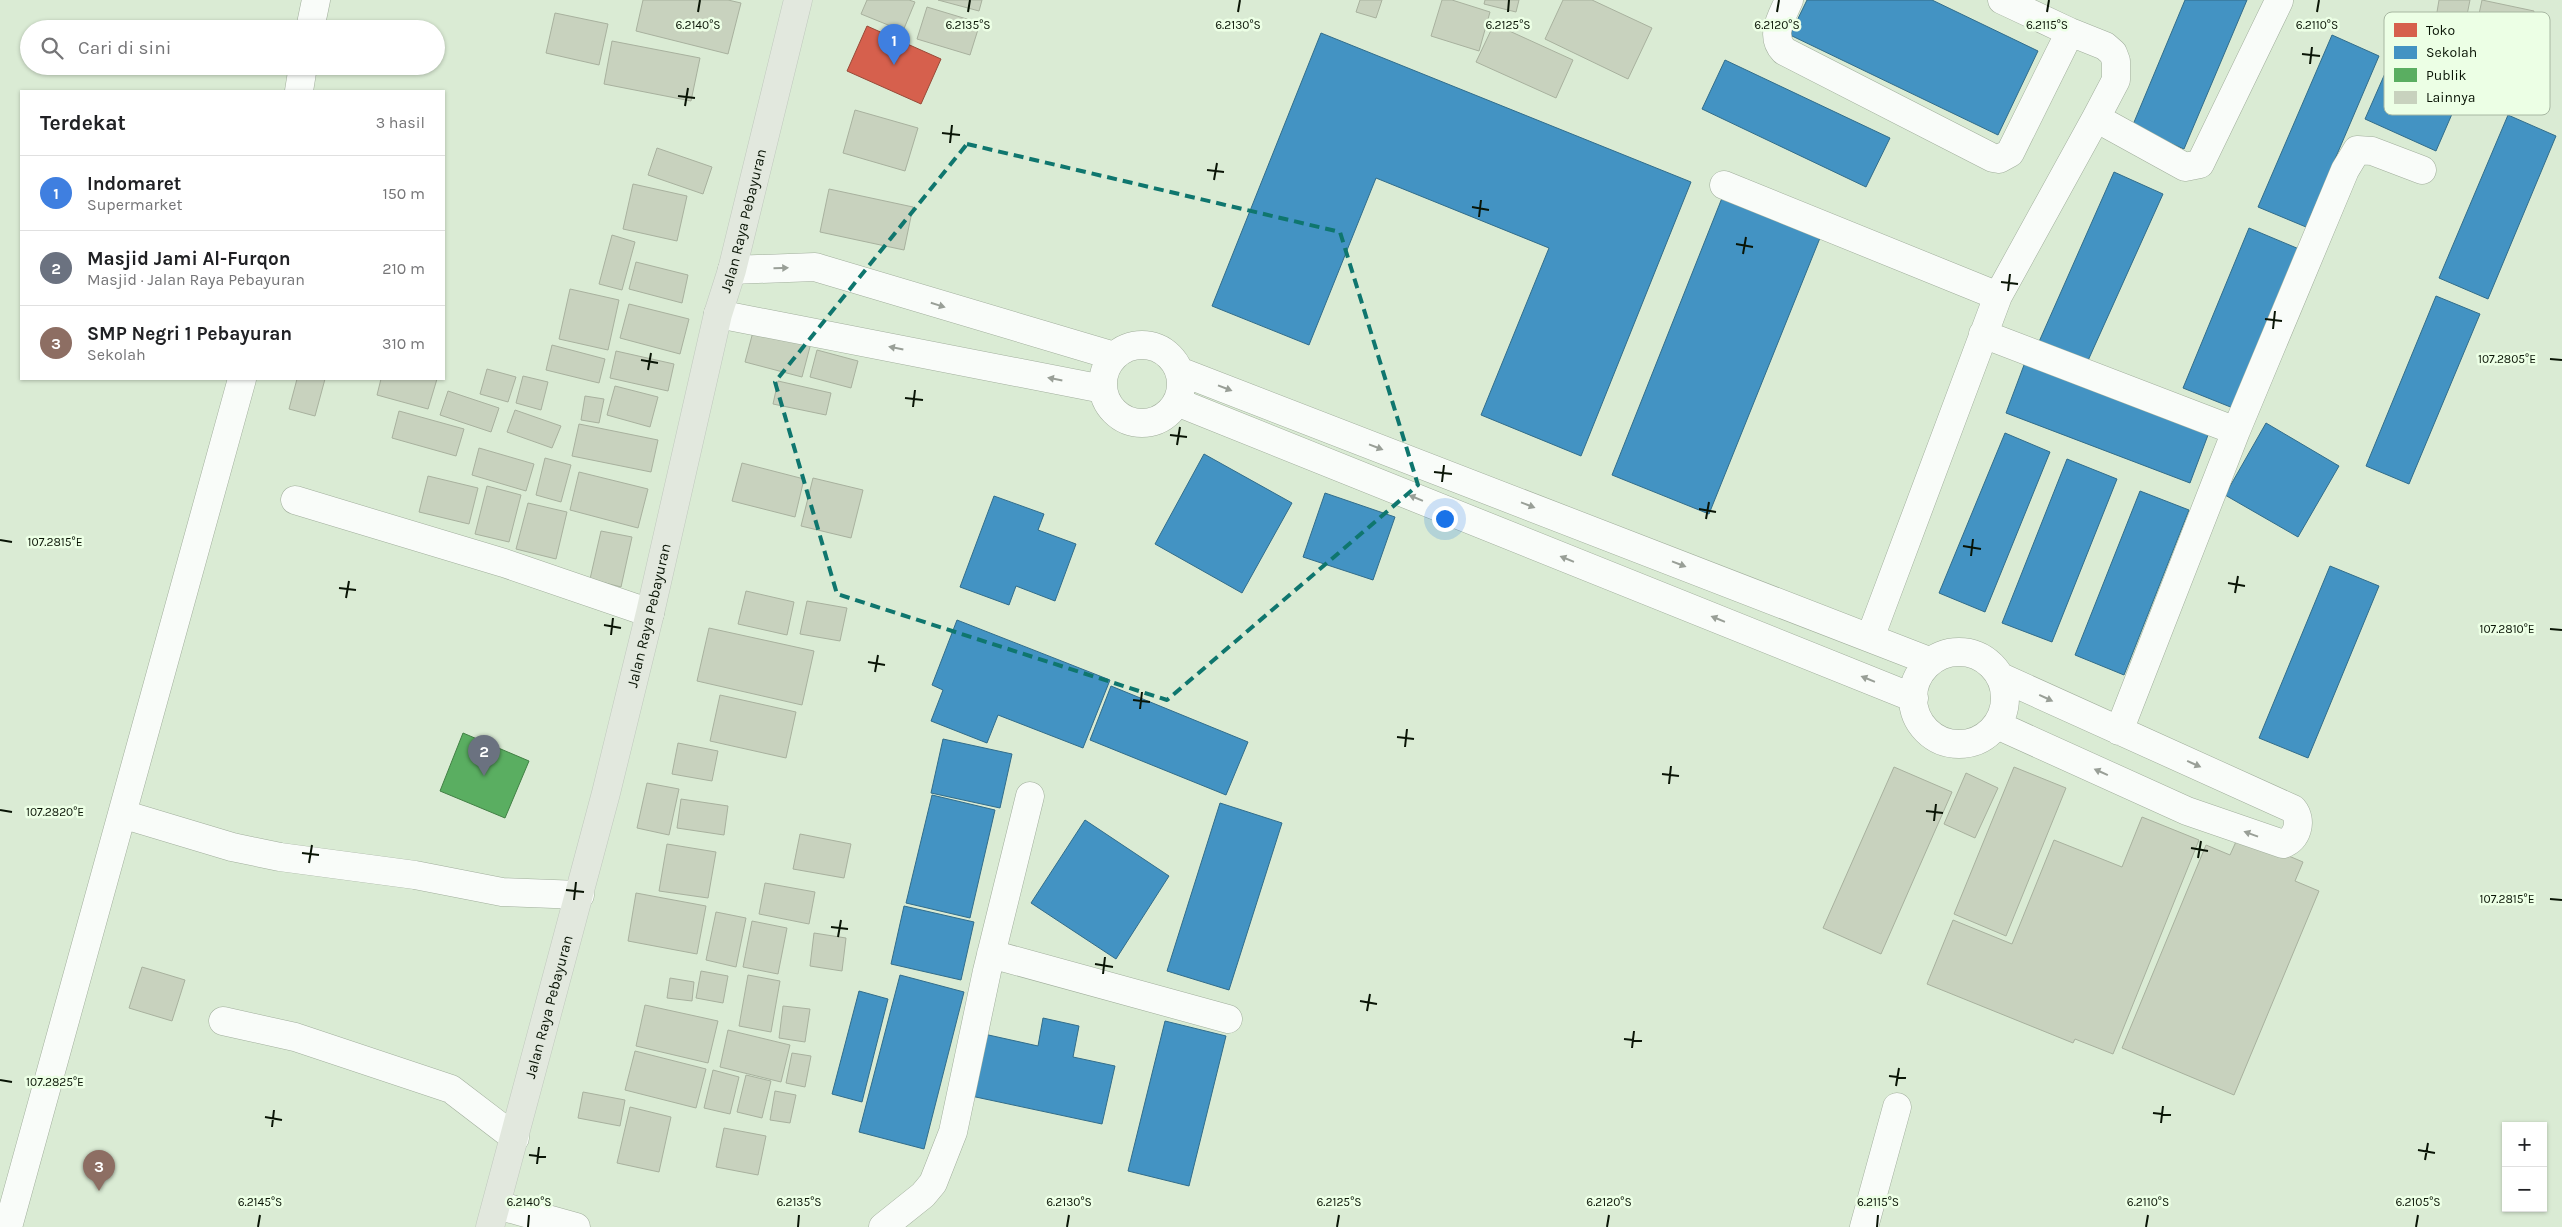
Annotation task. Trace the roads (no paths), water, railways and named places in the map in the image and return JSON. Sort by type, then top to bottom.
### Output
[{"type":"main road","name":"Jalan Raya Pebayuran","points":[[494,1216],[580,895],[650,613],[718,314],[732,270],[798,0]]},
{"type":"street","points":[[312,20],[316,0]]},
{"type":"street","points":[[1789,0],[1777,29],[1778,45],[1784,51],[1993,158],[1999,159],[2010,153],[2070,32]]},
{"type":"street","points":[[1870,638],[1998,296],[2116,80],[2116,61],[2105,46],[2002,0]]},
{"type":"street","points":[[2096,118],[2185,167],[2200,164],[2279,0]]},
{"type":"street","points":[[299,90],[302,75]]},
{"type":"street","points":[[2119,731],[2236,431],[2344,170],[2357,150],[2372,151],[2422,170]]},
{"type":"street","points":[[1724,185],[1998,296]]},
{"type":"street","points":[[732,270],[815,267],[1114,356]]},
{"type":"street","points":[[718,314],[1103,389]]},
{"type":"street","points":[[1983,334],[2236,431]]},
{"type":"street","points":[[1137,345],[1151,345],[1163,350],[1173,359],[1179,371],[1181,392],[1177,402],[1164,417],[1154,422],[1135,423],[1117,414],[1106,398],[1103,389],[1105,371],[1114,356],[1125,349],[1137,345]]},
{"type":"street","points":[[1179,371],[1929,661]]},
{"type":"street","points":[[8,1227],[242,380]]},
{"type":"street","points":[[1177,402],[1914,698]]},
{"type":"street","points":[[295,500],[504,562],[650,613]]},
{"type":"street","points":[[1958,651],[1975,654],[1990,663],[2001,678],[2005,695],[2004,711],[1997,725],[1985,737],[1970,743],[1954,744],[1938,740],[1925,730],[1916,716],[1914,698],[1914,686],[1919,673],[1929,661],[1941,654],[1958,651]]},
{"type":"street","points":[[1997,725],[2196,814],[2283,844],[2290,842],[2295,836],[2299,821],[2294,809],[2001,678]]},
{"type":"street","points":[[883,1227],[923,1195],[933,1183],[953,1132],[991,954],[1030,796]]},
{"type":"street","points":[[122,814],[223,845],[280,857],[415,874],[502,892],[580,895]]},
{"type":"street","points":[[991,954],[1228,1019]]},
{"type":"street","points":[[223,1021],[296,1037],[451,1089],[515,1138]]},
{"type":"street","points":[[1864,1227],[1897,1106]]},
{"type":"street","points":[[494,1216],[576,1227]]},
{"type":"place","name":"Indomaret","points":[[894,65]]},
{"type":"place","name":"Masjid Jami Al-Furqon","points":[[484,776]]},
{"type":"place","name":"SMP Negri 1 Pebayuran","points":[[99,1191]]}]
